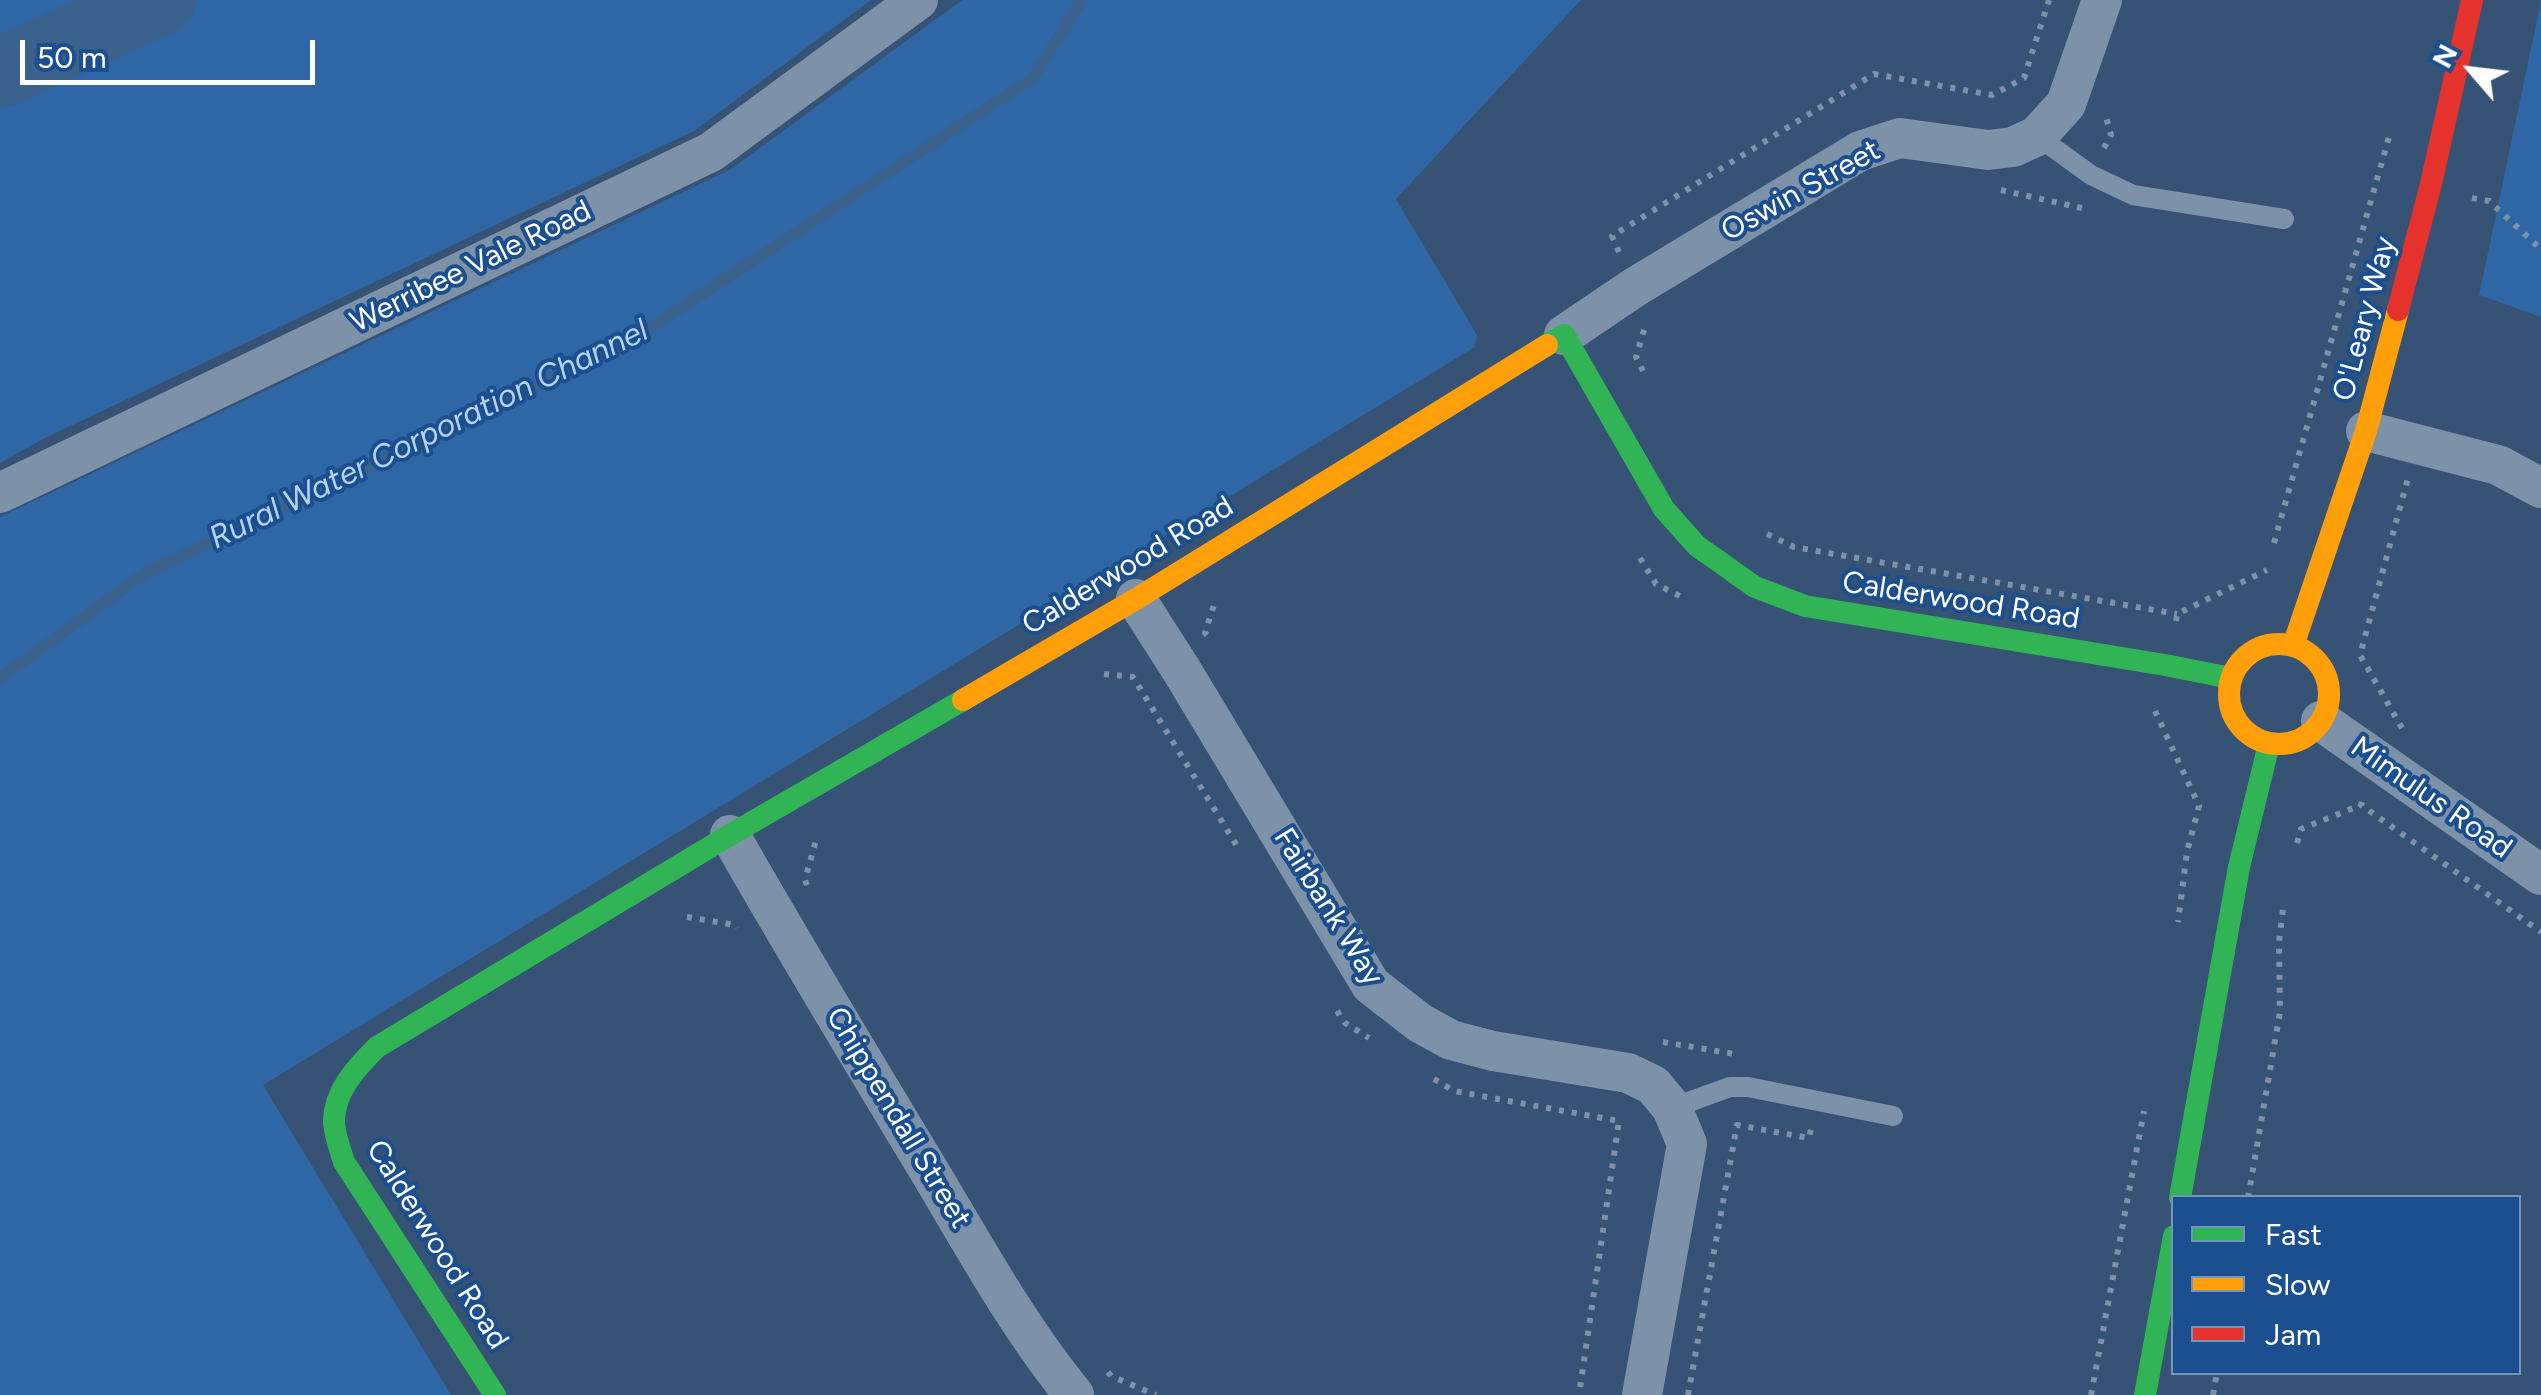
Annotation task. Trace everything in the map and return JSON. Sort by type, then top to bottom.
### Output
[{"type":"street","name":"Werribee Vale Road","points":[[0,494],[711,152],[918,0]]},
{"type":"street","points":[[2036,136],[2066,104],[2102,0]]},
{"type":"street","name":"O'Leary Way","points":[[2293,646],[2366,432],[2431,184],[2472,0]]},
{"type":"street","name":"Oswin Street","points":[[1564,335],[1635,287],[1860,151],[1900,138],[1988,150],[2012,147],[2036,136]]},
{"type":"street","name":"Calderwood Road","points":[[495,1395],[344,1162],[334,1122],[340,1095],[354,1070],[377,1047],[730,835],[1136,599],[1564,335],[1664,508],[1697,546],[1755,587],[1805,606],[2231,678]]},
{"type":"street","points":[[2366,432],[2498,465],[2541,488]]},
{"type":"street","name":"Fairbank Way","points":[[1136,599],[1371,985],[1420,1023],[1452,1040],[1493,1051],[1628,1073],[1652,1085],[1672,1108]]},
{"type":"street","points":[[2293,646],[2316,659],[2326,673],[2330,689],[2328,706],[2312,733],[2298,741],[2269,744],[2253,738],[2231,712],[2231,678],[2247,654],[2259,647],[2293,646]]},
{"type":"street","name":"Mimulus Road","points":[[2321,722],[2541,875]]},
{"type":"street","points":[[2181,1195],[2239,867],[2269,744]]},
{"type":"street","name":"Chippendall Street","points":[[730,835],[1003,1294],[1074,1395]]},
{"type":"street","points":[[1642,1395],[1687,1144],[1672,1108]]},
{"type":"street","points":[[2145,1395],[2171,1252]]},
{"type":"lane","points":[[2036,136],[2091,175],[2134,195],[2284,219]]},
{"type":"lane","points":[[1672,1108],[1730,1087],[1748,1087],[1893,1116]]},
{"type":"path","points":[[1646,374],[1636,357],[1649,311],[1612,236],[1874,74],[1992,95],[2024,78],[2048,0]]},
{"type":"path","points":[[1765,533],[1794,547],[2177,614],[2266,572],[2392,126]]},
{"type":"path","points":[[1993,188],[2102,211]]},
{"type":"path","points":[[2468,198],[2489,201],[2541,249]]},
{"type":"path","points":[[1636,550],[1656,584],[1690,601]]},
{"type":"path","points":[[1210,642],[1205,633],[1220,589]]},
{"type":"path","points":[[2177,614],[2155,712],[2199,806],[2187,852],[2177,924]]},
{"type":"path","points":[[1091,672],[1133,677],[1244,859]]},
{"type":"path","points":[[2296,847],[2301,829],[2361,805]]},
{"type":"path","points":[[813,895],[804,880],[819,831]]},
{"type":"path","points":[[2249,1195],[2280,1012],[2279,942],[2284,903]]},
{"type":"path","points":[[684,916],[735,925],[742,942]]},
{"type":"path","points":[[1334,1006],[1344,1022],[1376,1042]]},
{"type":"path","points":[[1653,1041],[1748,1056]]},
{"type":"path","points":[[1422,1072],[1454,1091],[1619,1121],[1579,1395]]},
{"type":"path","points":[[2091,1395],[2147,1093]]},
{"type":"path","points":[[1688,1395],[1737,1125],[1810,1138],[1817,1100]]},
{"type":"path","points":[[1101,1363],[1111,1376],[1156,1395]]},
{"type":"shaded area","points":[[0,0],[871,0],[694,131],[43,439],[0,463]]},
{"type":"shaded area","points":[[962,0],[1581,0],[1396,199],[1477,335],[1475,347],[263,1085],[451,1395],[0,1395],[0,517],[731,169]]},
{"type":"shaded area","points":[[2541,1],[2541,317],[2479,295]]},
{"type":"waterway","points":[[0,73],[161,0]]},
{"type":"waterway","name":"Rural Water Corporation Channel","points":[[0,678],[144,574],[627,343],[1033,78],[1082,0]]},
{"type":"traffic: fast","points":[[1547,345],[1564,335],[1664,509],[1697,546],[1755,587],[1805,606],[2231,678]]},
{"type":"traffic: fast","points":[[495,1395],[344,1162],[334,1123],[337,1101],[348,1081],[377,1047],[963,700]]},
{"type":"traffic: fast","points":[[2181,1195],[2239,867],[2269,744]]},
{"type":"traffic: fast","points":[[2145,1395],[2171,1252]]},
{"type":"traffic: slow","points":[[2293,646],[2366,431],[2398,310]]},
{"type":"traffic: slow","points":[[963,700],[1136,599],[1547,345]]},
{"type":"traffic: slow","points":[[2279,644],[2298,648],[2315,658],[2325,675],[2329,694],[2325,713],[2315,730],[2298,740],[2279,744],[2260,740],[2243,730],[2233,713],[2229,694],[2233,675],[2243,658],[2260,648],[2279,644]]},
{"type":"traffic: jam","points":[[2398,310],[2472,0]]}]
